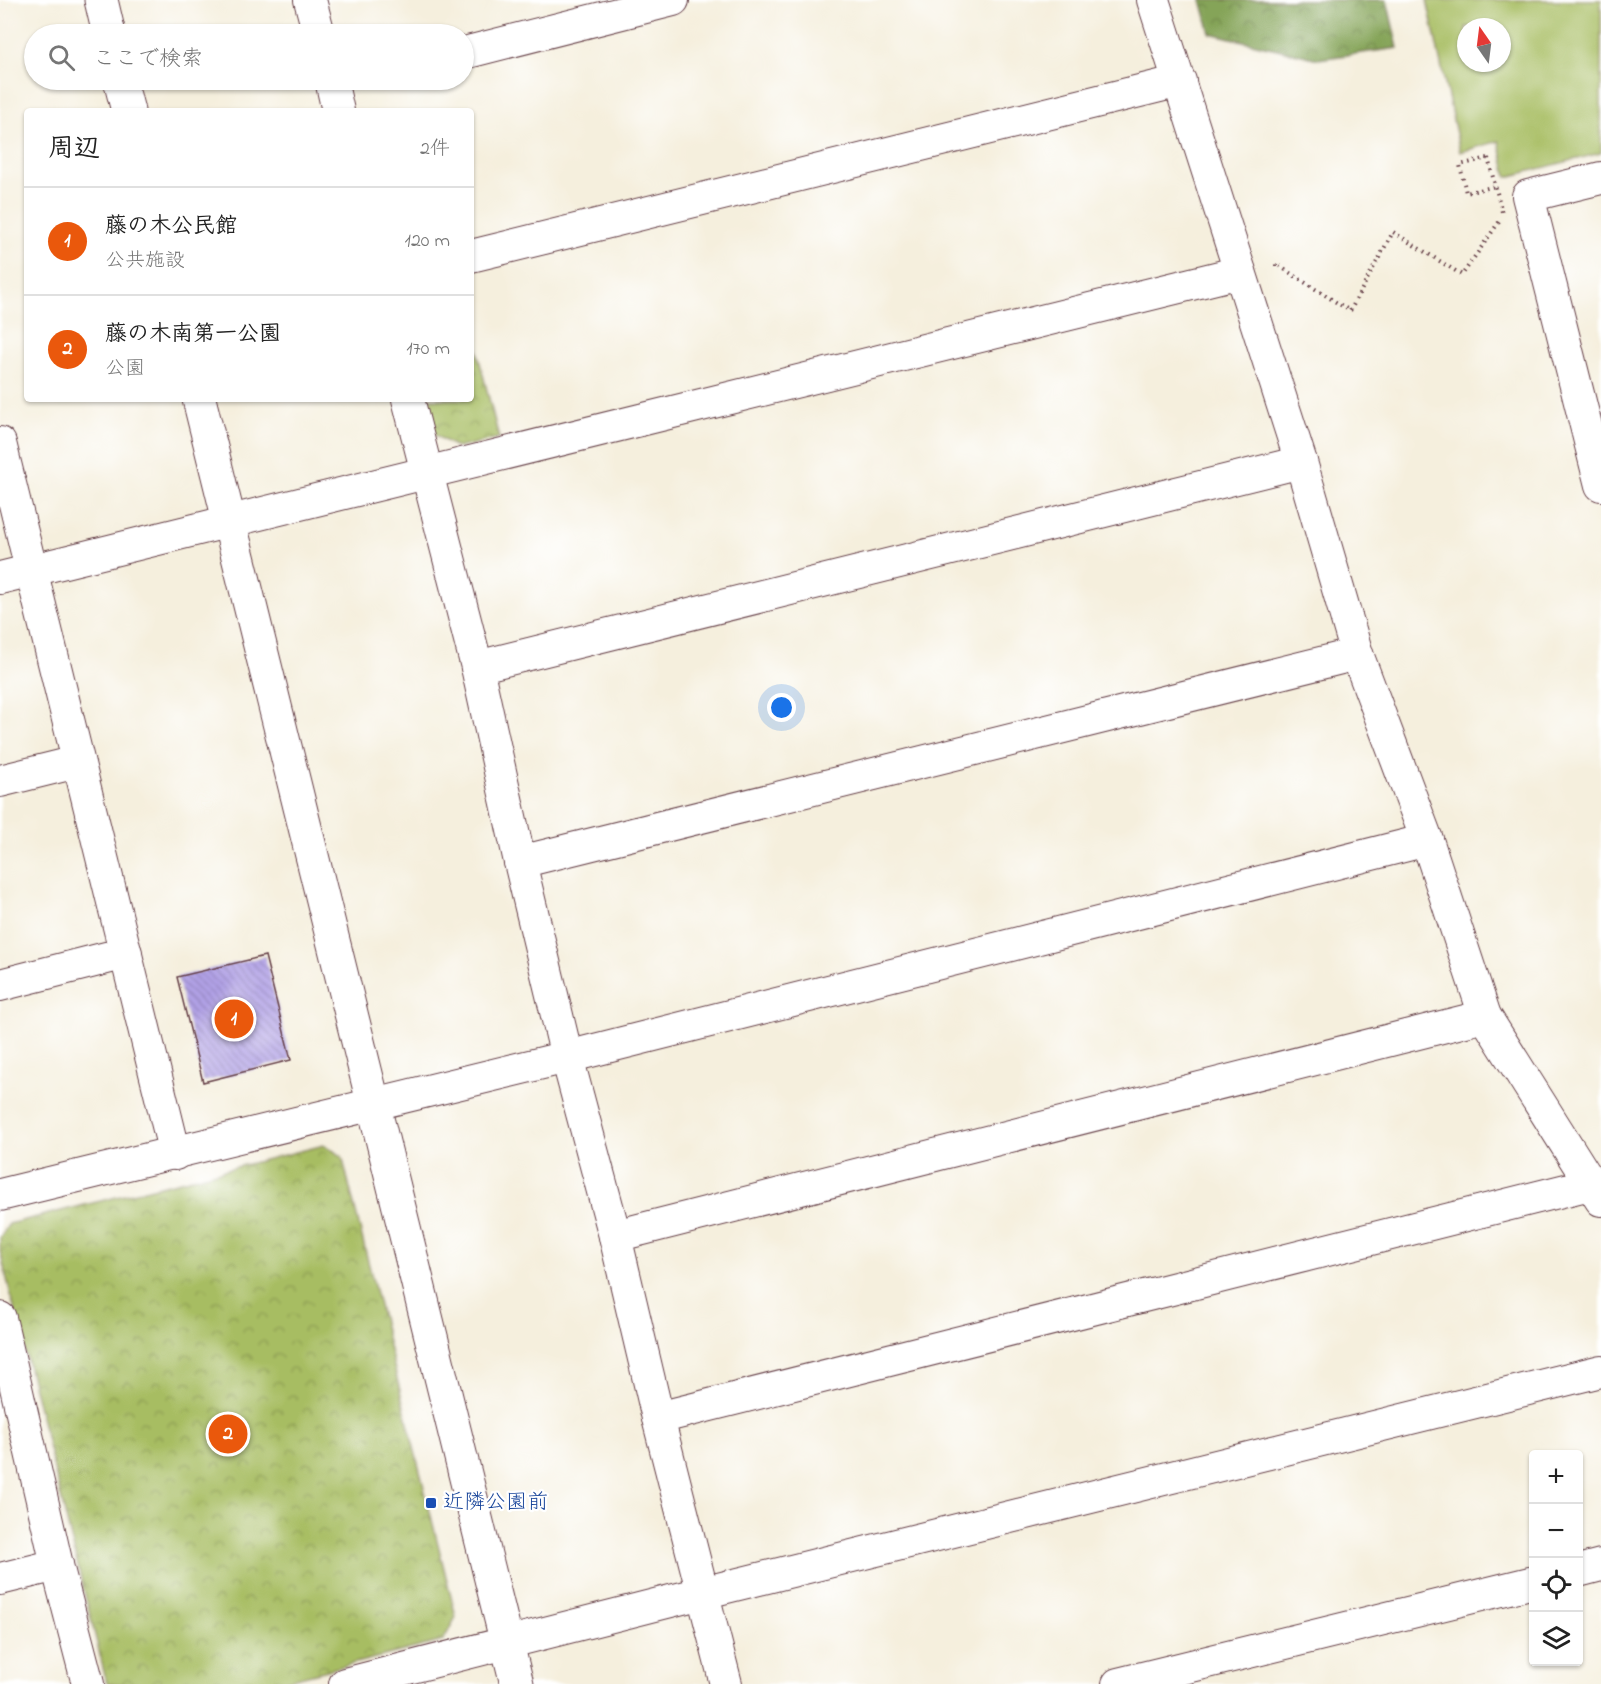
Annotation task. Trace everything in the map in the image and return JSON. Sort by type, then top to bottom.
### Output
[{"type":"street","points":[[101,0],[107,24]]},
{"type":"street","points":[[310,0],[316,24]]},
{"type":"street","points":[[474,50],[673,0]]},
{"type":"street","points":[[658,1418],[1596,1192],[1485,1016],[1427,840],[1357,654],[1301,462],[1153,0]]},
{"type":"street","points":[[474,255],[1180,81]]},
{"type":"street","points":[[123,90],[127,108]]},
{"type":"street","points":[[1601,177],[1528,196],[1601,485]]},
{"type":"street","points":[[0,578],[1240,272]]},
{"type":"street","points":[[200,402],[517,1684]]},
{"type":"street","points":[[409,402],[477,667],[520,862],[567,1057],[615,1236],[658,1418],[726,1684]]},
{"type":"street","points":[[0,443],[175,1154]]},
{"type":"street","points":[[477,667],[1301,462]]},
{"type":"street","points":[[520,862],[1357,654]]},
{"type":"street","points":[[0,781],[77,762]]},
{"type":"street","points":[[0,1195],[567,1057],[1427,840]]},
{"type":"street","points":[[0,985],[126,953]]},
{"type":"street","points":[[615,1236],[1485,1016]]},
{"type":"street","points":[[0,1318],[9,1392],[88,1684]]},
{"type":"street","points":[[345,1684],[702,1593],[1601,1371]]},
{"type":"street","points":[[0,1579],[57,1565]]},
{"type":"street","points":[[1583,1570],[1601,1565]]},
{"type":"street","points":[[1118,1684],[1529,1583]]},
{"type":"path","points":[[1276,275],[1276,264],[1350,311],[1393,232],[1462,275],[1503,216],[1488,158],[1460,165],[1466,193],[1523,179],[1528,196]]},
{"type":"green space","points":[[1201,0],[1387,0],[1398,48],[1318,59],[1210,33]]},
{"type":"green space","points":[[1427,0],[1601,0],[1601,153],[1507,177],[1499,141],[1460,152]]},
{"type":"green space","points":[[474,339],[499,438],[457,448],[432,433],[425,402],[474,402]]},
{"type":"green space","points":[[324,1145],[342,1156],[456,1617],[443,1641],[272,1684],[107,1684],[0,1251],[0,1237],[9,1224]]},
{"type":"building","points":[[265,956],[291,1060],[203,1082],[177,977]]},
{"type":"place","name":"藤の木公民館","points":[[234,1019]]},
{"type":"place","name":"藤の木南第一公園","points":[[228,1434]]},
{"type":"place","name":"近隣公園前","points":[[431,1503]]}]
